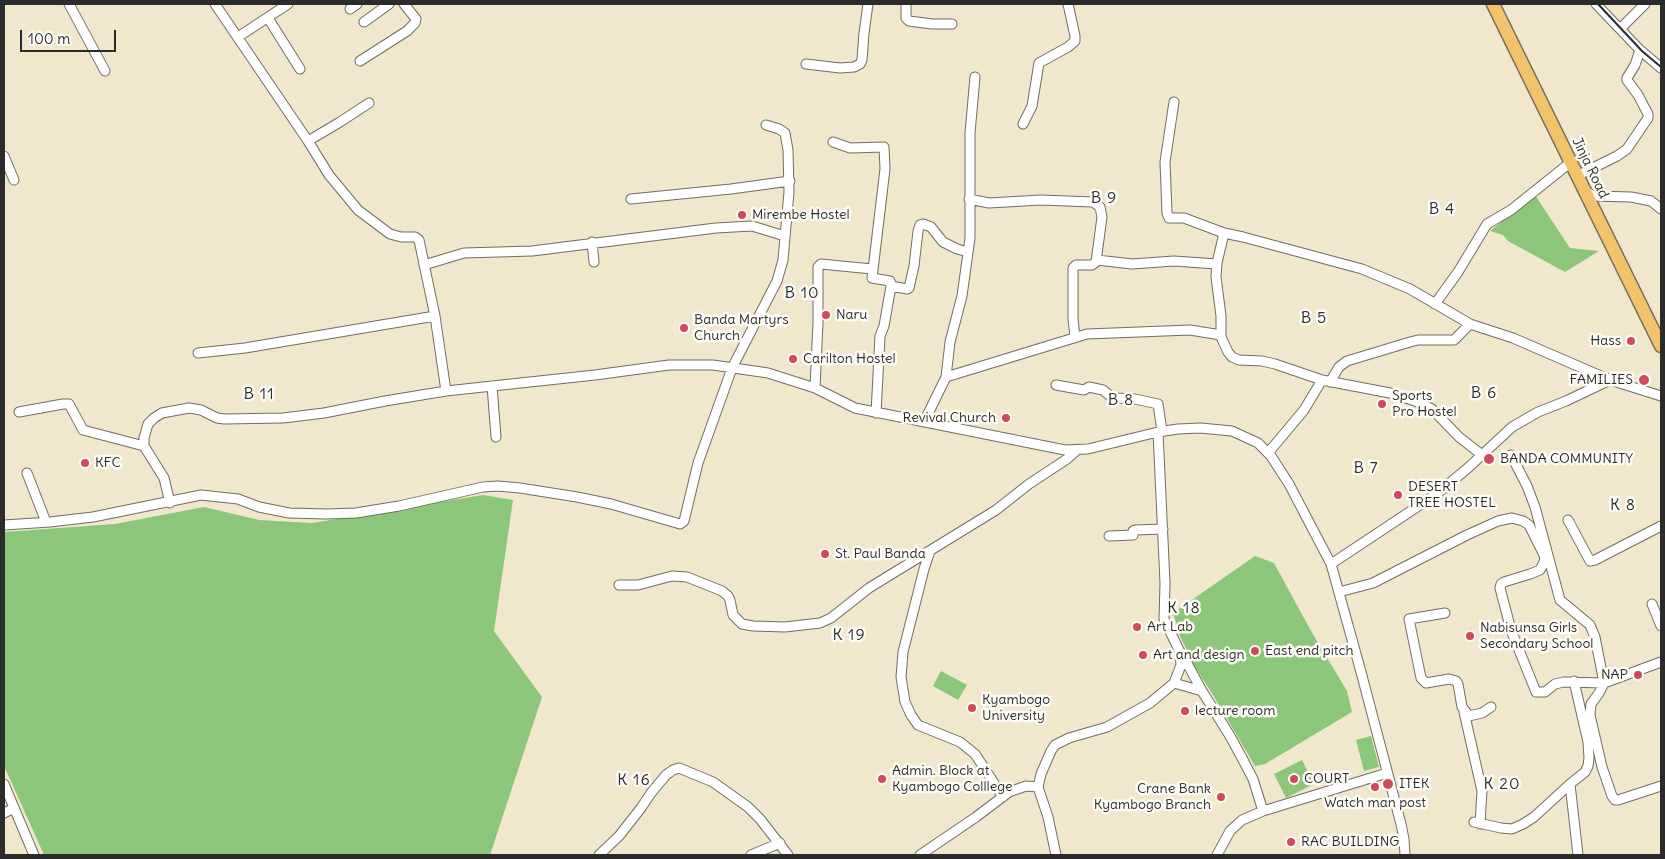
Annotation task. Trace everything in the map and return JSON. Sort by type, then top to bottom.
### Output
[{"type":"highway","name":"Jinja Road","points":[[1493,4],[1661,346]]},
{"type":"street","points":[[69,4],[106,71]]},
{"type":"street","points":[[215,4],[308,140],[329,175],[358,210],[390,234],[400,237],[415,237],[419,240],[435,316],[446,391]]},
{"type":"street","points":[[238,38],[288,4]]},
{"type":"street","points":[[364,22],[388,4]]},
{"type":"street","points":[[360,61],[407,31],[415,23],[416,19],[404,4]]},
{"type":"street","points":[[806,64],[840,68],[854,67],[860,64],[862,60],[867,4]]},
{"type":"street","points":[[906,4],[906,18],[909,21],[952,24]]},
{"type":"street","points":[[1023,124],[1032,106],[1037,69],[1040,63],[1068,48],[1075,41],[1074,26],[1068,4]]},
{"type":"street","points":[[1596,4],[1640,50],[1661,68]]},
{"type":"street","points":[[1621,28],[1645,4]]},
{"type":"street","points":[[268,18],[300,69]]},
{"type":"street","points":[[1577,176],[1617,156],[1627,148],[1647,122],[1648,114],[1628,80],[1640,50]]},
{"type":"street","points":[[924,422],[946,377],[950,342],[961,302],[970,238],[971,122],[975,77]]},
{"type":"street","points":[[1174,102],[1165,162],[1168,216],[1170,218],[1189,219],[1224,233],[1362,269],[1410,289],[1470,324],[1513,338],[1610,380],[1661,396]]},
{"type":"street","points":[[308,140],[369,103]]},
{"type":"street","points":[[4,525],[93,517],[170,503],[192,496],[210,495],[238,499],[260,507],[289,513],[356,513],[399,506],[483,487],[498,486],[541,491],[611,504],[680,524],[684,521],[698,463],[732,368],[777,281],[783,260],[790,181],[786,135],[779,129],[766,125]]},
{"type":"street","points":[[833,142],[850,148],[884,147],[885,169],[872,278],[890,281],[891,286],[884,326],[880,336],[876,412]]},
{"type":"street","points":[[4,156],[14,180]]},
{"type":"street","points":[[1435,304],[1458,272],[1487,224],[1511,210],[1571,162]]},
{"type":"street","points":[[631,199],[790,181]]},
{"type":"street","points":[[1585,191],[1594,196],[1631,197],[1651,201],[1661,209]]},
{"type":"street","points":[[970,199],[989,203],[1041,200],[1096,203],[1102,210],[1097,260],[1094,264],[1076,264],[1074,268],[1073,320],[1075,337]]},
{"type":"street","points":[[891,286],[910,288],[918,231],[921,224],[931,227],[943,242],[968,252]]},
{"type":"street","points":[[424,265],[464,253],[532,251],[592,242],[746,225],[759,227],[785,236]]},
{"type":"street","points":[[1224,233],[1216,264],[1221,335],[1228,352],[1235,359],[1275,364],[1326,381],[1399,395],[1423,404],[1482,455]]},
{"type":"street","points":[[592,242],[594,262]]},
{"type":"street","points":[[1097,260],[1132,264],[1182,261],[1216,264]]},
{"type":"street","points":[[815,388],[818,267],[821,264],[872,270]]},
{"type":"street","points":[[198,353],[245,348],[435,316]]},
{"type":"street","points":[[1268,452],[1326,381],[1347,361],[1418,340],[1454,340],[1470,324]]},
{"type":"street","points":[[946,377],[1075,337],[1095,334],[1190,330],[1221,335]]},
{"type":"street","points":[[170,503],[164,478],[144,446],[148,424],[162,413],[189,408],[224,419],[283,418],[324,413],[446,391],[669,365],[713,365],[768,373],[815,388],[855,408],[1042,447],[1076,450],[1108,445],[1160,432],[1200,428],[1232,431],[1251,439],[1268,452],[1288,484],[1331,564],[1404,839],[1405,855]]},
{"type":"street","points":[[1331,564],[1438,493],[1501,436],[1526,418],[1610,380]]},
{"type":"street","points":[[1056,385],[1084,390],[1089,387],[1104,390],[1116,398],[1158,404],[1165,583],[1164,619],[1180,652],[1242,758],[1253,780],[1263,811]]},
{"type":"street","points":[[492,386],[496,437]]},
{"type":"street","points":[[19,412],[66,404],[72,407],[80,427],[85,431],[144,446]]},
{"type":"street","points":[[619,585],[638,585],[672,576],[687,577],[722,591],[728,596],[733,615],[742,624],[776,627],[812,625],[831,618],[869,588],[996,510],[1029,484],[1067,459],[1076,450]]},
{"type":"street","points":[[1511,455],[1527,486],[1535,507],[1560,600],[1591,626],[1597,645],[1604,683],[1591,704],[1590,715],[1602,767],[1614,798],[1618,800],[1661,786]]},
{"type":"street","points":[[27,473],[46,522]]},
{"type":"street","points":[[1339,592],[1385,578],[1498,521],[1512,518],[1518,519],[1529,525],[1545,560],[1540,570],[1501,584],[1500,588],[1511,630],[1536,692],[1545,692],[1559,683],[1604,683],[1661,662]]},
{"type":"street","points":[[1568,520],[1590,561],[1661,526]]},
{"type":"street","points":[[1109,536],[1133,535],[1132,531],[1135,530],[1163,529]]},
{"type":"street","points":[[930,551],[918,588],[903,652],[901,677],[905,702],[918,725],[960,742],[976,754],[1003,797]]},
{"type":"street","points":[[1652,604],[1661,626]]},
{"type":"street","points":[[1445,613],[1409,619],[1421,678],[1426,683],[1449,679],[1456,681],[1458,684],[1482,791],[1477,823],[1501,828],[1512,828],[1523,824],[1534,817],[1585,772],[1589,758],[1588,742],[1574,682]]},
{"type":"street","points":[[1056,855],[1048,817],[1038,787],[1041,774],[1051,751],[1055,745],[1069,738],[1107,727],[1150,703],[1174,683],[1181,665],[1180,652]]},
{"type":"street","points":[[1174,683],[1202,691]]},
{"type":"street","points":[[1464,712],[1469,716],[1473,716],[1491,707]]},
{"type":"street","points":[[599,855],[624,829],[666,775],[679,768],[712,782],[748,807],[760,819],[788,855]]},
{"type":"street","points":[[1217,855],[1230,831],[1242,820],[1263,811],[1387,773]]},
{"type":"street","points":[[4,784],[34,855]]},
{"type":"street","points":[[1570,784],[1578,855]]},
{"type":"street","points":[[920,855],[1018,788],[1026,786],[1038,787]]},
{"type":"street","points":[[4,813],[14,808]]},
{"type":"street","points":[[751,855],[780,843]]},
{"type":"green space","points":[[1535,195],[1570,248],[1599,251],[1565,272],[1508,241],[1503,235],[1490,231]]},
{"type":"green space","points":[[483,495],[513,500],[494,631],[542,697],[490,855],[44,855],[4,766],[4,532],[115,524],[204,507],[259,520],[312,523]]},
{"type":"green space","name":"East end pitch","points":[[1255,556],[1274,563],[1311,631],[1347,691],[1352,712],[1265,764],[1255,766],[1195,667],[1180,636],[1173,613]]},
{"type":"green space","points":[[941,671],[967,685],[958,700],[933,686]]},
{"type":"green space","points":[[1371,736],[1379,767],[1364,771],[1356,740]]},
{"type":"green space","name":"COURT","points":[[1302,760],[1314,784],[1286,798],[1274,774]]},
{"type":"railway","points":[[1598,4],[1642,51],[1661,67]]},
{"type":"place","name":"Mirembe Hostel","points":[[742,215]]},
{"type":"place","name":"Naru","points":[[826,315]]},
{"type":"place","name":"Banda Martyrs Church","points":[[684,328]]},
{"type":"place","name":"Hass","points":[[1631,341]]},
{"type":"place","name":"Carilton Hostel","points":[[793,359]]},
{"type":"place","name":"FAMILIES","points":[[1644,380]]},
{"type":"place","name":"Sports Pro Hostel","points":[[1382,404]]},
{"type":"place","name":"Revival Church","points":[[1006,418]]},
{"type":"place","name":"BANDA COMMUNITY","points":[[1489,459]]},
{"type":"place","name":"KFC","points":[[85,463]]},
{"type":"place","name":"DESERT TREE HOSTEL","points":[[1398,495]]},
{"type":"place","name":"St. Paul Banda","points":[[825,554]]},
{"type":"place","name":"Art Lab","points":[[1137,627]]},
{"type":"place","name":"Nabisunsa Girls Secondary School","points":[[1470,636]]},
{"type":"place","name":"East end pitch","points":[[1255,651]]},
{"type":"place","name":"Art and design","points":[[1143,655]]},
{"type":"place","name":"NAP","points":[[1638,675]]},
{"type":"place","name":"Kyambogo University","points":[[972,708]]},
{"type":"place","name":"lecture room","points":[[1185,711]]},
{"type":"place","name":"Admin. Block at Kyambogo Colllege","points":[[882,779]]},
{"type":"place","name":"COURT","points":[[1294,779]]},
{"type":"place","name":"ITEK","points":[[1388,784]]},
{"type":"place","name":"Watch man post","points":[[1375,787]]},
{"type":"place","name":"Crane Bank Kyambogo Branch","points":[[1221,797]]},
{"type":"place","name":"RAC BUILDING","points":[[1291,842]]},
{"type":"district","name":"B 9","points":[[1104,198]]},
{"type":"district","name":"B 4","points":[[1442,209]]},
{"type":"district","name":"B 10","points":[[802,293]]},
{"type":"district","name":"B 5","points":[[1314,318]]},
{"type":"district","name":"B 6","points":[[1484,393]]},
{"type":"district","name":"B 11","points":[[259,394]]},
{"type":"district","name":"B 8","points":[[1121,400]]},
{"type":"district","name":"B 7","points":[[1366,468]]},
{"type":"district","name":"K 8","points":[[1623,505]]},
{"type":"district","name":"K 18","points":[[1184,608]]},
{"type":"district","name":"K 19","points":[[849,635]]},
{"type":"district","name":"K 16","points":[[634,780]]},
{"type":"district","name":"K 20","points":[[1502,784]]}]
